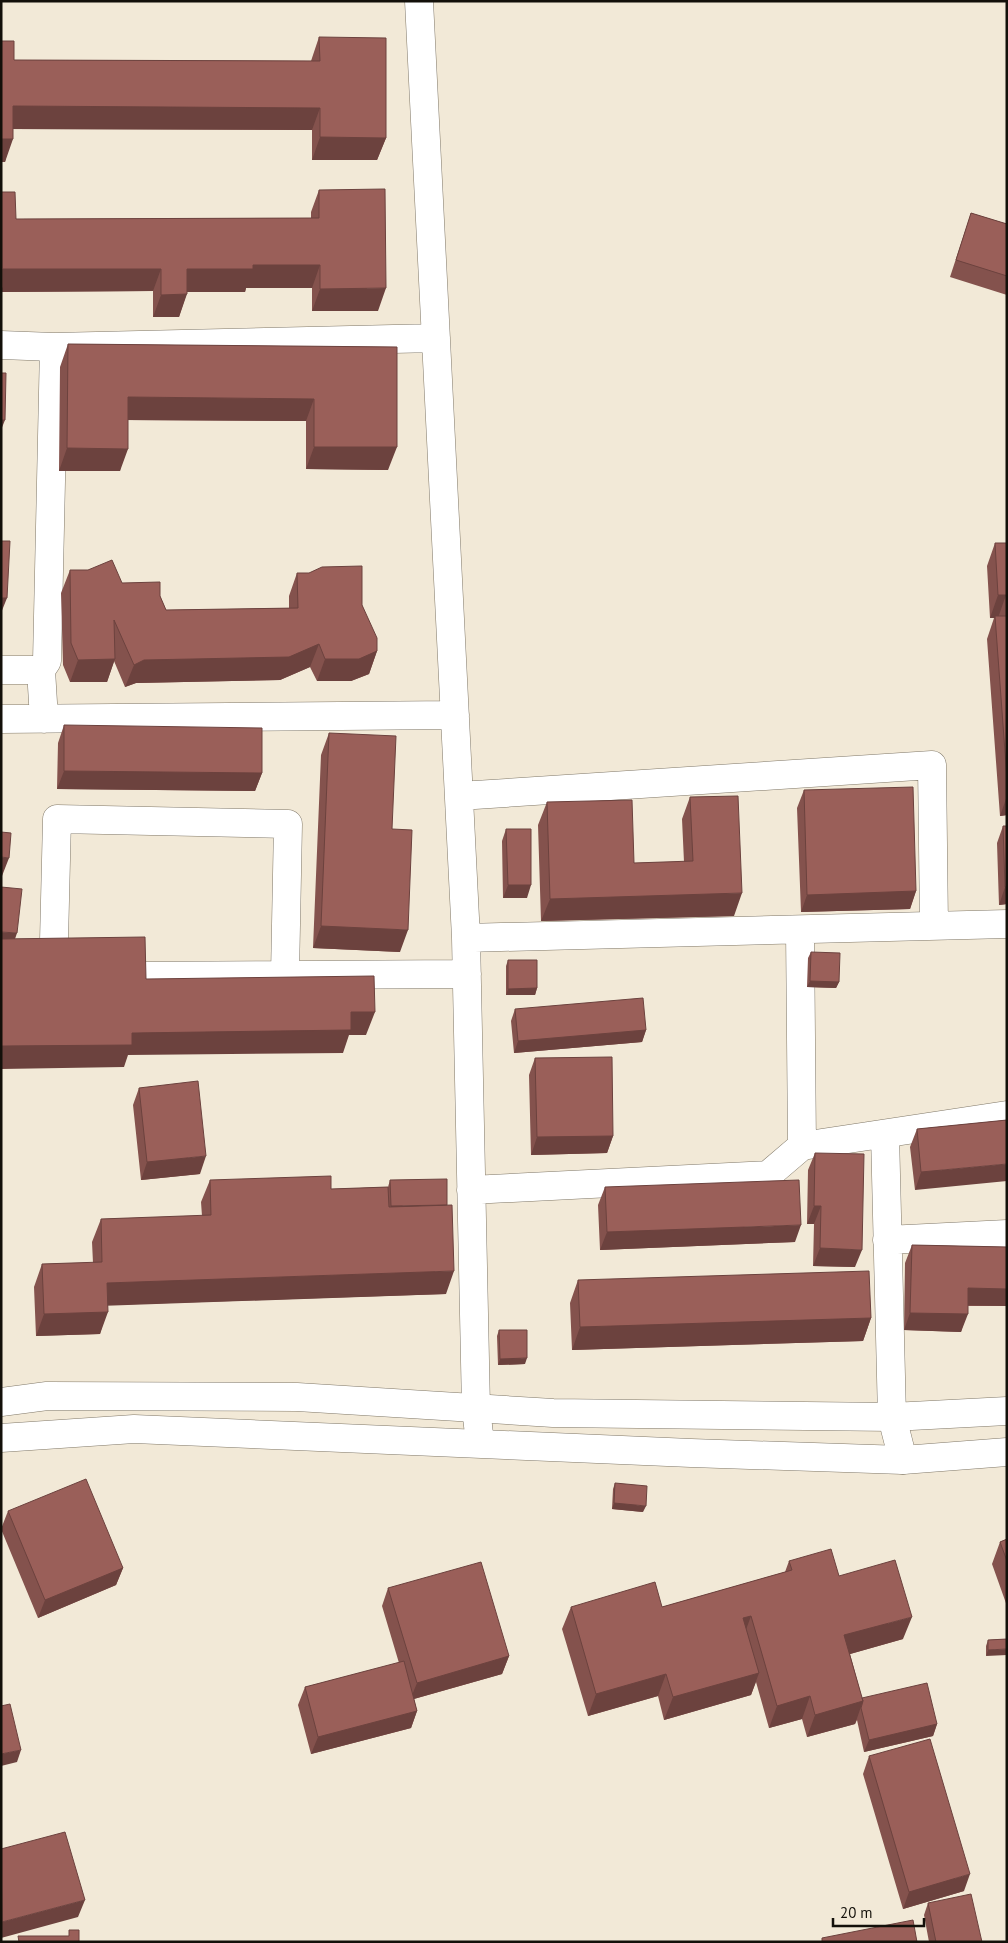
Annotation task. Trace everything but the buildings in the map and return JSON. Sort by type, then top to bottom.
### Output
[{"type":"street","points":[[419,1],[466,938],[476,1408],[480,1443]]},
{"type":"street","points":[[1,345],[54,347],[436,338]]},
{"type":"street","points":[[44,719],[41,670],[47,661],[54,347]]},
{"type":"street","points":[[1,670],[41,670]]},
{"type":"street","points":[[1,719],[455,715]]},
{"type":"street","points":[[459,796],[932,765],[934,926]]},
{"type":"street","points":[[54,941],[56,818],[288,824],[285,975]]},
{"type":"street","points":[[466,938],[1007,924]]},
{"type":"street","points":[[800,930],[802,1146]]},
{"type":"street","points":[[133,976],[467,974]]},
{"type":"street","points":[[471,1190],[768,1175],[802,1146],[1007,1116]]},
{"type":"street","points":[[885,1134],[892,1417],[903,1460]]},
{"type":"street","points":[[888,1240],[1007,1234]]},
{"type":"street","points":[[1,1402],[47,1396],[297,1397],[553,1413],[892,1417],[1007,1411]]},
{"type":"street","points":[[1,1438],[134,1429],[691,1453],[903,1460],[1007,1452]]}]
